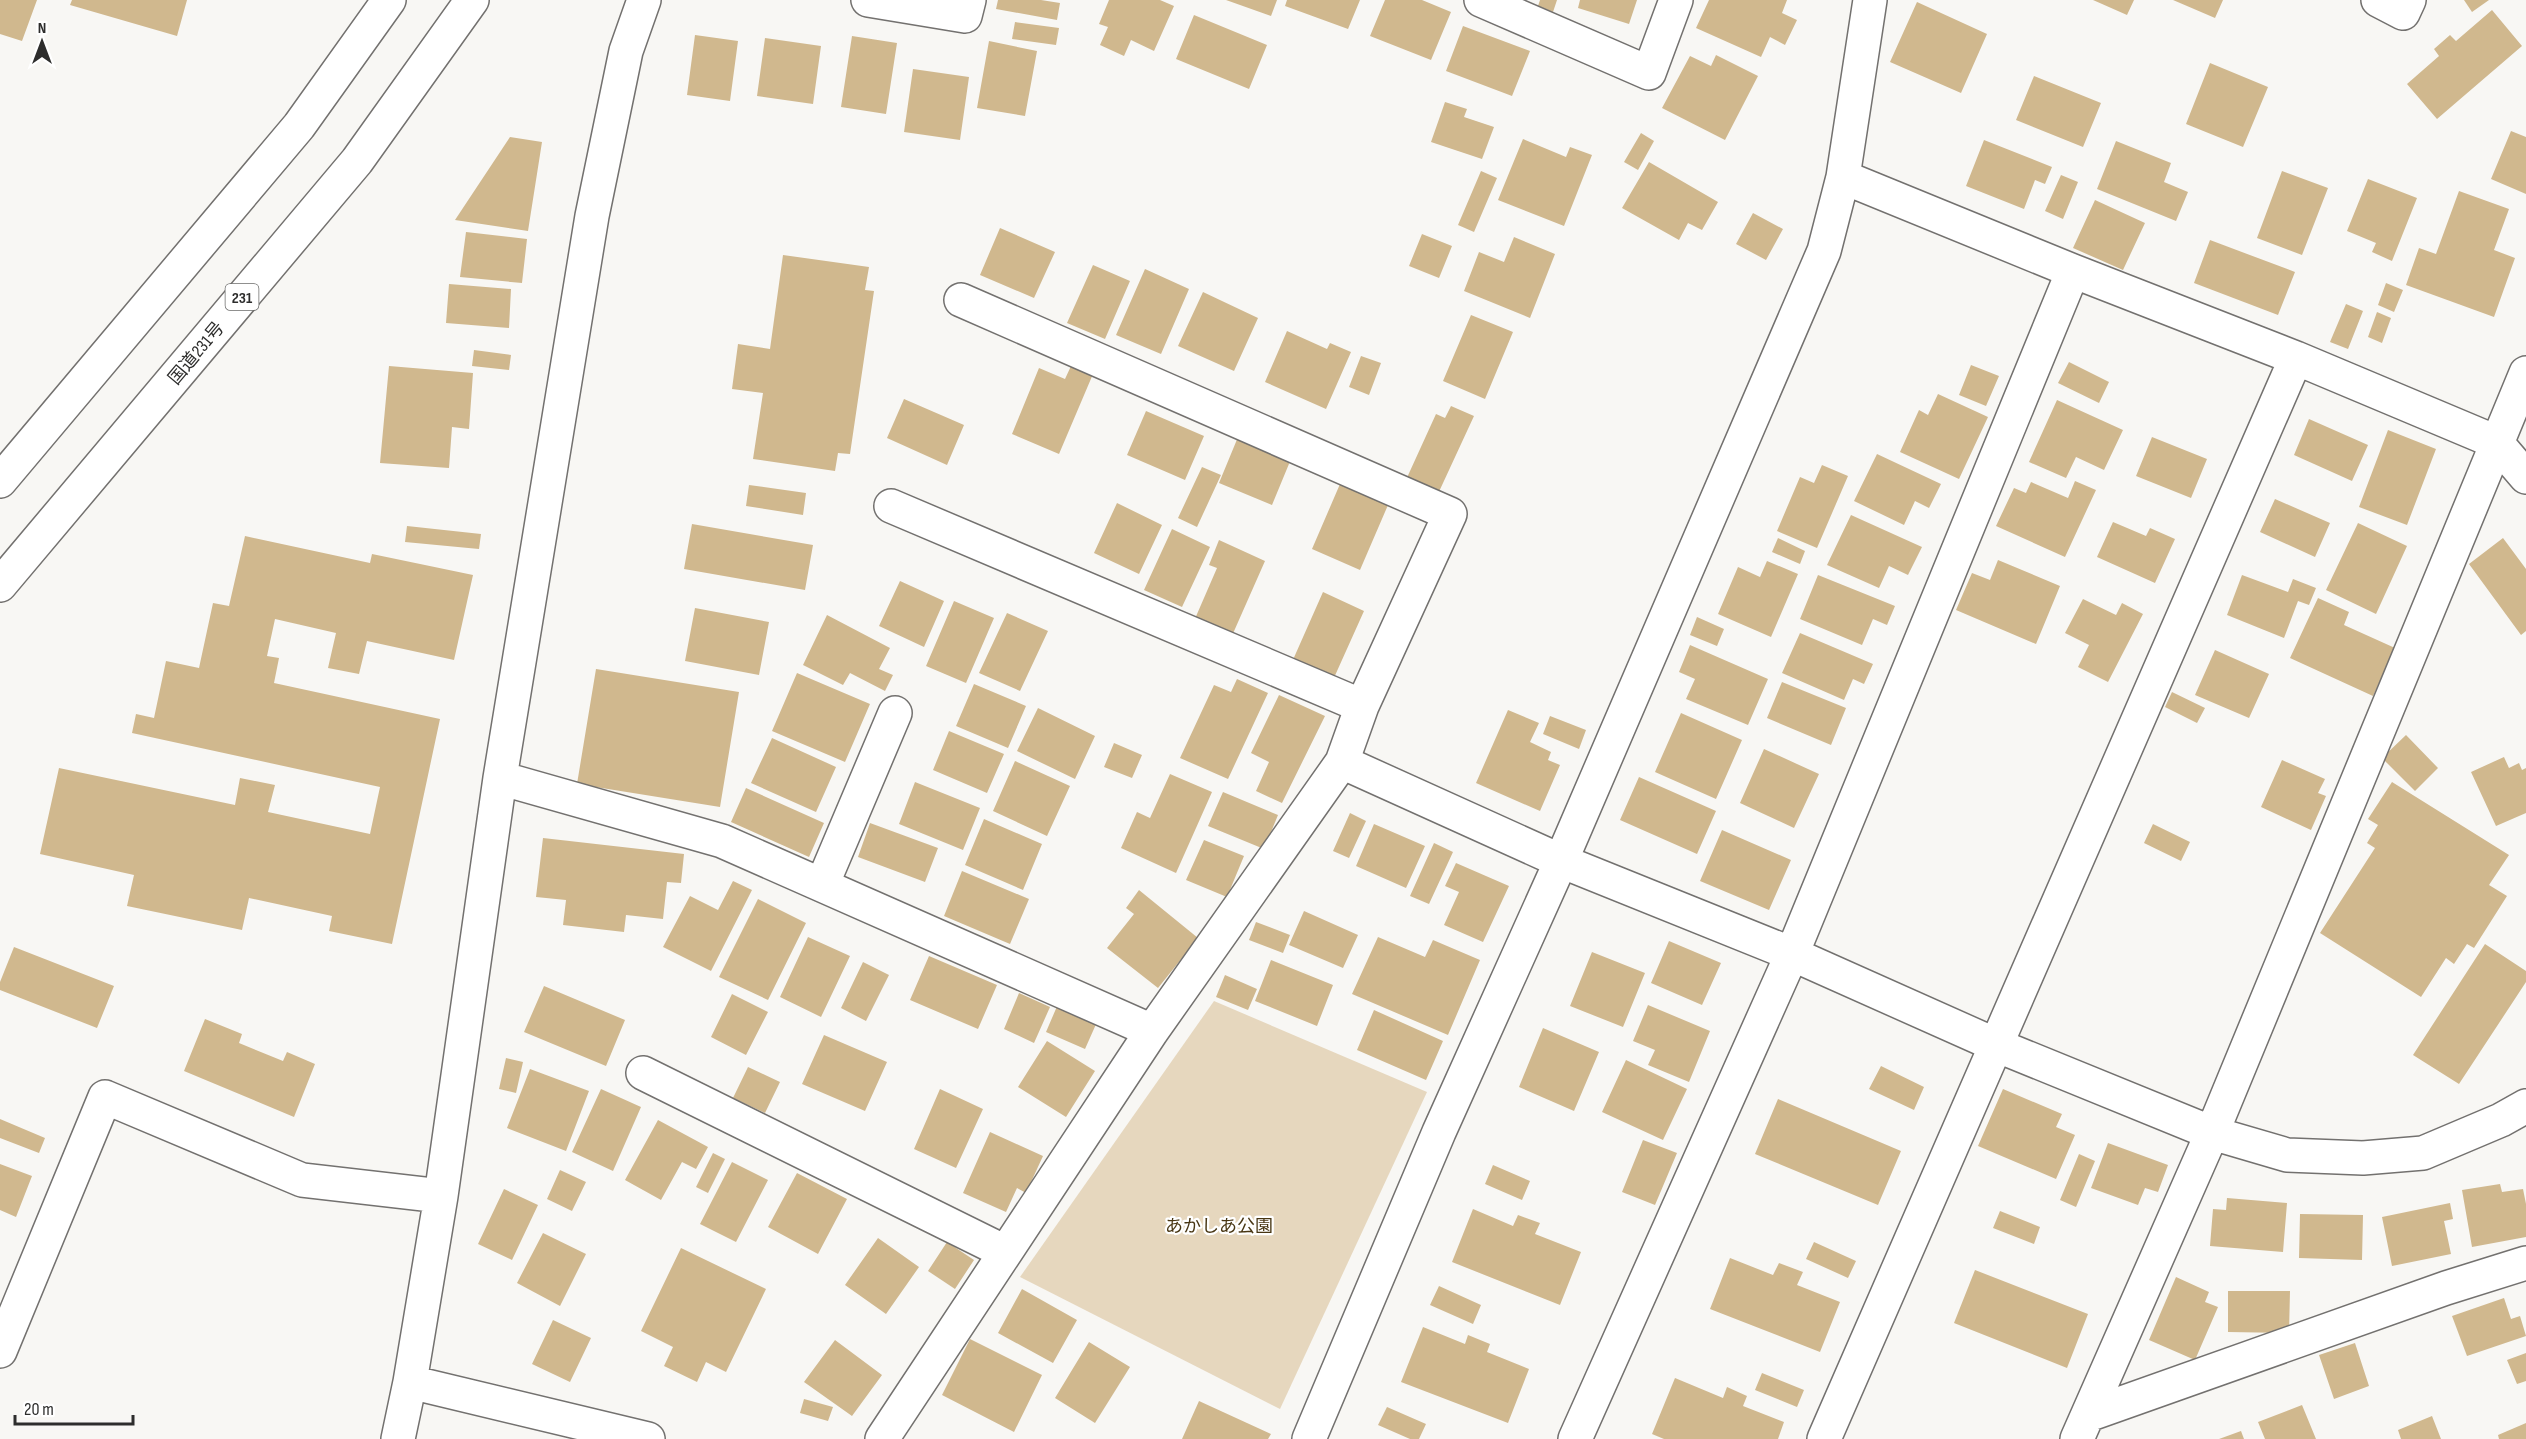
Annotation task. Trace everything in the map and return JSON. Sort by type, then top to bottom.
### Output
[{"type":"main road","points":[[0,481],[299,126],[389,0]]},
{"type":"main road","name":"国道231号","points":[[0,585],[357,161],[472,0]]},
{"type":"main road","points":[[398,1439],[410,1382],[441,1196],[500,778],[592,216],[626,51],[644,0]]},
{"type":"main road","points":[[868,0],[965,16],[969,0]]},
{"type":"main road","points":[[1481,0],[1649,73],[1676,0]]},
{"type":"main road","points":[[1309,1439],[1438,1132],[1562,861],[1824,251],[1843,177],[1870,0]]},
{"type":"main road","points":[[2378,0],[2403,13],[2409,0]]},
{"type":"main road","points":[[1843,177],[2073,271],[2296,358],[2496,442],[2526,477]]},
{"type":"main road","points":[[1575,1439],[1792,954],[2073,271]]},
{"type":"main road","points":[[882,1439],[1152,1031],[1342,762],[1362,706],[1450,514],[961,300]]},
{"type":"main road","points":[[1824,1439],[2296,358]]},
{"type":"main road","points":[[2083,1427],[2212,1133],[2526,373]]},
{"type":"main road","points":[[891,506],[1362,706]]},
{"type":"main road","points":[[822,885],[895,713]]},
{"type":"main road","points":[[1342,762],[1562,861],[1792,954],[1996,1045],[2212,1133],[2288,1155],[2363,1158],[2423,1153],[2501,1120],[2526,1106]]},
{"type":"main road","points":[[500,778],[722,841],[1152,1031]]},
{"type":"main road","points":[[643,1073],[1005,1252]]},
{"type":"main road","points":[[0,1351],[105,1097],[302,1180],[441,1196]]},
{"type":"main road","points":[[2083,1427],[2435,1292],[2526,1263]]},
{"type":"main road","points":[[410,1382],[648,1439]]},
{"type":"green space","name":"あかしあ公園","points":[[1214,1001],[1427,1092],[1280,1409],[1020,1277]]},
{"type":"building","points":[[0,0],[37,0],[22,41],[0,34]]},
{"type":"building","points":[[72,0],[187,0],[177,36],[70,5]]},
{"type":"building","points":[[998,0],[1041,0],[1060,3],[1057,20],[996,9]]},
{"type":"building","points":[[1109,0],[1160,0],[1174,6],[1154,51],[1131,40],[1124,56],[1100,45],[1108,27],[1099,24]]},
{"type":"building","points":[[1226,0],[1277,0],[1271,16]]},
{"type":"building","points":[[1287,0],[1360,0],[1348,29],[1285,6]]},
{"type":"building","points":[[1385,0],[1422,0],[1451,12],[1431,60],[1370,36]]},
{"type":"building","points":[[1540,0],[1557,0],[1553,12],[1538,6]]},
{"type":"building","points":[[1580,0],[1637,0],[1629,24],[1578,8]]},
{"type":"building","points":[[1709,0],[1787,0],[1782,13],[1797,20],[1785,45],[1770,37],[1761,57],[1696,28]]},
{"type":"building","points":[[2093,0],[2134,0],[2127,15]]},
{"type":"building","points":[[2173,0],[2223,0],[2215,18]]},
{"type":"building","points":[[2464,0],[2489,0],[2472,12]]},
{"type":"building","points":[[1917,2],[1987,34],[1961,93],[1890,62]]},
{"type":"building","points":[[2492,10],[2522,46],[2437,119],[2407,84],[2439,56],[2434,49],[2450,35],[2456,41]]},
{"type":"building","points":[[1194,15],[1267,45],[1249,89],[1176,59]]},
{"type":"building","points":[[1015,22],[1059,28],[1056,45],[1012,39]]},
{"type":"building","points":[[1463,26],[1530,51],[1512,96],[1446,71]]},
{"type":"building","points":[[695,35],[738,41],[730,101],[687,95]]},
{"type":"building","points":[[852,36],[897,43],[886,114],[841,107]]},
{"type":"building","points":[[765,38],[821,46],[813,104],[757,96]]},
{"type":"building","points":[[989,41],[1037,51],[1025,116],[977,108]]},
{"type":"building","points":[[1716,55],[1758,76],[1725,140],[1662,108],[1690,56],[1711,66]]},
{"type":"building","points":[[2210,63],[2268,87],[2243,147],[2186,124]]},
{"type":"building","points":[[913,69],[969,77],[960,140],[904,132]]},
{"type":"building","points":[[2034,76],[2101,103],[2083,147],[2016,120]]},
{"type":"building","points":[[1445,102],[1467,109],[1464,117],[1494,127],[1482,159],[1431,142]]},
{"type":"building","points":[[2511,131],[2526,137],[2526,194],[2491,179]]},
{"type":"building","points":[[1641,133],[1654,141],[1638,170],[1624,162]]},
{"type":"building","points":[[510,137],[542,142],[528,231],[455,220]]},
{"type":"building","points":[[1523,139],[1566,157],[1570,147],[1592,155],[1564,226],[1498,200]]},
{"type":"building","points":[[1984,140],[2052,167],[2045,184],[2035,180],[2024,209],[1966,186]]},
{"type":"building","points":[[2116,141],[2171,163],[2164,182],[2188,192],[2176,221],[2097,189]]},
{"type":"building","points":[[1649,162],[1718,202],[1702,230],[1688,223],[1679,240],[1622,208]]},
{"type":"building","points":[[1481,171],[1497,178],[1474,232],[1458,225]]},
{"type":"building","points":[[2282,171],[2328,188],[2302,255],[2257,238]]},
{"type":"building","points":[[2061,175],[2078,182],[2063,219],[2045,211]]},
{"type":"building","points":[[2368,179],[2417,198],[2392,261],[2372,252],[2376,243],[2347,231]]},
{"type":"building","points":[[2459,191],[2509,209],[2494,250],[2515,258],[2494,317],[2406,285],[2419,248],[2436,254]]},
{"type":"building","points":[[2095,200],[2145,223],[2123,270],[2073,248]]},
{"type":"building","points":[[1753,213],[1783,229],[1766,260],[1736,244]]},
{"type":"building","points":[[1000,228],[1055,252],[1034,298],[980,275]]},
{"type":"building","points":[[466,232],[527,239],[522,283],[460,277]]},
{"type":"building","points":[[1422,234],[1452,246],[1439,278],[1409,266]]},
{"type":"building","points":[[1514,237],[1555,254],[1530,318],[1464,291],[1479,252],[1504,262]]},
{"type":"building","points":[[2210,240],[2295,272],[2278,315],[2194,283]]},
{"type":"building","points":[[783,255],[869,267],[865,290],[874,291],[850,454],[838,453],[835,471],[753,459],[763,393],[732,389],[738,344],[770,349]]},
{"type":"building","points":[[1093,265],[1130,281],[1105,339],[1067,323]]},
{"type":"building","points":[[1145,269],[1189,289],[1161,354],[1116,335]]},
{"type":"building","points":[[2386,283],[2403,290],[2394,312],[2378,305]]},
{"type":"building","points":[[449,284],[511,289],[509,328],[446,323]]},
{"type":"building","points":[[1203,292],[1258,318],[1234,371],[1178,346]]},
{"type":"building","points":[[2346,304],[2363,311],[2348,349],[2330,342]]},
{"type":"building","points":[[2377,312],[2391,318],[2382,343],[2368,337]]},
{"type":"building","points":[[1471,315],[1513,332],[1485,399],[1443,381]]},
{"type":"building","points":[[1287,331],[1327,349],[1330,343],[1351,352],[1326,409],[1265,382]]},
{"type":"building","points":[[474,350],[511,355],[509,370],[472,366]]},
{"type":"building","points":[[1361,356],[1381,363],[1369,395],[1349,387]]},
{"type":"building","points":[[2069,362],[2109,382],[2099,403],[2058,383]]},
{"type":"building","points":[[1971,365],[1999,376],[1986,406],[1959,395]]},
{"type":"building","points":[[389,366],[473,373],[469,429],[452,427],[449,468],[380,463]]},
{"type":"building","points":[[1071,366],[1093,374],[1059,454],[1012,434],[1039,368],[1065,379]]},
{"type":"building","points":[[1938,394],[1988,417],[1959,479],[1900,452],[1919,410],[1928,415]]},
{"type":"building","points":[[904,399],[964,425],[947,465],[887,438]]},
{"type":"building","points":[[2057,400],[2123,430],[2104,470],[2076,457],[2066,478],[2029,462]]},
{"type":"building","points":[[1451,406],[1474,416],[1437,496],[1405,482],[1436,414],[1445,418]]},
{"type":"building","points":[[1146,411],[1204,436],[1185,480],[1127,455]]},
{"type":"building","points":[[2309,419],[2368,445],[2352,481],[2294,455]]},
{"type":"building","points":[[2388,430],[2436,449],[2407,525],[2359,507]]},
{"type":"building","points":[[1238,437],[1291,459],[1272,505],[1219,483]]},
{"type":"building","points":[[2152,437],[2207,459],[2191,498],[2136,476]]},
{"type":"building","points":[[1877,454],[1941,484],[1929,508],[1915,501],[1904,525],[1854,501]]},
{"type":"building","points":[[1822,465],[1848,476],[1817,548],[1777,531],[1800,477],[1814,483]]},
{"type":"building","points":[[1202,467],[1221,475],[1197,527],[1178,518]]},
{"type":"building","points":[[2075,481],[2096,490],[2065,557],[1996,526],[2014,488],[2026,493],[2031,482],[2068,498]]},
{"type":"building","points":[[1340,484],[1388,505],[1360,570],[1312,549]]},
{"type":"building","points":[[749,485],[806,493],[803,515],[746,506]]},
{"type":"building","points":[[2275,499],[2330,523],[2315,557],[2260,532]]},
{"type":"building","points":[[1117,503],[1162,525],[1139,574],[1094,553]]},
{"type":"building","points":[[1851,515],[1922,547],[1908,575],[1889,566],[1879,588],[1827,565]]},
{"type":"building","points":[[2113,522],[2146,536],[2150,528],[2175,539],[2155,583],[2097,557]]},
{"type":"building","points":[[2358,523],[2407,546],[2376,614],[2326,590]]},
{"type":"building","points":[[692,524],[813,545],[805,590],[684,569]]},
{"type":"building","points":[[407,526],[481,534],[479,549],[405,542]]},
{"type":"building","points":[[1172,529],[1210,547],[1182,607],[1144,590]]},
{"type":"building","points":[[245,536],[370,563],[372,554],[473,575],[454,660],[367,641],[359,674],[328,668],[336,633],[275,619],[267,656],[279,658],[274,683],[440,719],[392,944],[329,931],[332,916],[249,898],[242,930],[127,906],[134,875],[40,854],[59,768],[235,805],[240,778],[275,785],[268,812],[370,834],[380,787],[132,733],[136,714],[154,718],[166,661],[199,668],[213,603],[229,606]]},
{"type":"building","points":[[1778,538],[1805,551],[1800,564],[1772,552]]},
{"type":"building","points":[[2503,538],[2526,569],[2526,631],[2521,635],[2469,564]]},
{"type":"building","points":[[1219,540],[1265,561],[1231,638],[1194,621],[1217,568],[1209,565]]},
{"type":"building","points":[[1998,560],[2060,586],[2036,644],[1956,610],[1972,573],[1990,580]]},
{"type":"building","points":[[1767,561],[1798,574],[1771,637],[1718,614],[1738,567],[1760,577]]},
{"type":"building","points":[[1818,575],[1895,606],[1887,625],[1873,619],[1862,645],[1800,619]]},
{"type":"building","points":[[2242,575],[2288,592],[2293,579],[2316,588],[2309,605],[2298,601],[2284,638],[2227,615]]},
{"type":"building","points":[[900,581],[944,601],[924,647],[879,626]]},
{"type":"building","points":[[1323,592],[1364,611],[1333,680],[1292,662]]},
{"type":"building","points":[[2318,598],[2349,612],[2344,625],[2395,648],[2373,696],[2290,658]]},
{"type":"building","points":[[2083,599],[2116,615],[2122,603],[2143,614],[2108,682],[2078,667],[2089,645],[2065,633]]},
{"type":"building","points":[[954,601],[994,618],[966,683],[926,666]]},
{"type":"building","points":[[695,608],[769,622],[759,675],[685,661]]},
{"type":"building","points":[[1007,613],[1048,631],[1020,691],[979,673]]},
{"type":"building","points":[[827,615],[890,648],[879,669],[893,675],[885,691],[850,673],[843,685],[803,665]]},
{"type":"building","points":[[1697,617],[1724,629],[1717,646],[1690,635]]},
{"type":"building","points":[[1800,633],[1873,664],[1864,684],[1853,679],[1844,700],[1782,673]]},
{"type":"building","points":[[1690,645],[1768,679],[1748,725],[1686,699],[1695,679],[1679,672]]},
{"type":"building","points":[[2215,650],[2269,674],[2249,718],[2195,695]]},
{"type":"building","points":[[596,669],[739,692],[720,807],[577,784]]},
{"type":"building","points":[[797,673],[870,704],[845,762],[772,731]]},
{"type":"building","points":[[1237,679],[1268,693],[1228,779],[1180,758],[1214,685],[1231,692]]},
{"type":"building","points":[[1782,682],[1846,708],[1831,745],[1767,718]]},
{"type":"building","points":[[974,684],[1026,706],[1008,748],[956,726]]},
{"type":"building","points":[[2172,692],[2205,708],[2197,723],[2165,707]]},
{"type":"building","points":[[1279,695],[1325,716],[1282,803],[1256,791],[1269,762],[1251,753]]},
{"type":"building","points":[[1038,708],[1095,736],[1075,779],[1017,751]]},
{"type":"building","points":[[1508,710],[1539,723],[1530,742],[1551,752],[1548,760],[1560,765],[1540,811],[1476,783]]},
{"type":"building","points":[[1681,713],[1742,740],[1716,799],[1655,772]]},
{"type":"building","points":[[1550,716],[1586,730],[1579,749],[1543,734]]},
{"type":"building","points":[[949,731],[1004,754],[987,793],[933,770]]},
{"type":"building","points":[[2406,735],[2438,768],[2415,791],[2382,758]]},
{"type":"building","points":[[772,738],[836,767],[816,812],[751,783]]},
{"type":"building","points":[[1114,743],[1142,755],[1132,778],[1104,767]]},
{"type":"building","points":[[1764,749],[1819,774],[1794,828],[1740,803]]},
{"type":"building","points":[[2504,757],[2509,768],[2519,763],[2522,770],[2526,768],[2526,813],[2496,826],[2471,772]]},
{"type":"building","points":[[2282,760],[2325,779],[2318,793],[2326,796],[2311,830],[2261,807]]},
{"type":"building","points":[[1015,761],[1070,786],[1047,836],[993,811]]},
{"type":"building","points":[[1170,774],[1212,792],[1176,873],[1121,848],[1137,812],[1150,818]]},
{"type":"building","points":[[1639,777],[1716,811],[1697,854],[1620,820]]},
{"type":"building","points":[[915,782],[980,808],[963,850],[899,824]]},
{"type":"building","points":[[2392,782],[2509,855],[2489,885],[2507,896],[2474,948],[2467,944],[2454,964],[2446,958],[2421,997],[2320,933],[2375,848],[2367,843],[2378,825],[2368,819]]},
{"type":"building","points":[[746,788],[824,823],[809,857],[731,822]]},
{"type":"building","points":[[1223,792],[1278,815],[1264,849],[1208,826]]},
{"type":"building","points":[[1350,813],[1366,821],[1349,858],[1333,851]]},
{"type":"building","points":[[984,819],[1042,844],[1023,890],[965,865]]},
{"type":"building","points":[[870,823],[938,848],[925,882],[858,857]]},
{"type":"building","points":[[1374,824],[1425,846],[1406,888],[1356,866]]},
{"type":"building","points":[[2153,824],[2190,842],[2181,861],[2144,843]]},
{"type":"building","points":[[1722,830],[1791,860],[1769,910],[1700,881]]},
{"type":"building","points":[[543,838],[684,854],[681,883],[667,882],[663,919],[626,915],[624,932],[563,925],[566,900],[536,897]]},
{"type":"building","points":[[1204,840],[1244,856],[1227,897],[1186,880]]},
{"type":"building","points":[[1434,843],[1453,852],[1429,904],[1410,896]]},
{"type":"building","points":[[1456,863],[1509,886],[1483,942],[1444,925],[1459,892],[1445,886]]},
{"type":"building","points":[[962,871],[1029,899],[1010,944],[944,916]]},
{"type":"building","points":[[733,881],[752,890],[711,971],[663,947],[690,896],[718,910]]},
{"type":"building","points":[[1139,890],[1198,938],[1158,988],[1107,948],[1134,914],[1126,908]]},
{"type":"building","points":[[758,899],[806,923],[768,1000],[719,977]]},
{"type":"building","points":[[1304,911],[1358,935],[1343,968],[1289,945]]},
{"type":"building","points":[[1256,922],[1290,935],[1283,953],[1249,940]]},
{"type":"building","points":[[808,937],[850,956],[821,1017],[780,997]]},
{"type":"building","points":[[1378,937],[1425,957],[1433,940],[1480,960],[1448,1035],[1352,994]]},
{"type":"building","points":[[1669,941],[1721,963],[1702,1005],[1651,983]]},
{"type":"building","points":[[2485,944],[2526,971],[2526,982],[2459,1084],[2413,1055]]},
{"type":"building","points":[[14,947],[114,986],[97,1028],[0,990],[0,982]]},
{"type":"building","points":[[1592,952],[1645,973],[1623,1027],[1570,1006]]},
{"type":"building","points":[[929,956],[997,985],[978,1029],[910,1000]]},
{"type":"building","points":[[1271,960],[1333,985],[1317,1026],[1255,1001]]},
{"type":"building","points":[[863,962],[889,975],[866,1021],[841,1008]]},
{"type":"building","points":[[1225,975],[1257,989],[1248,1010],[1216,997]]},
{"type":"building","points":[[544,986],[625,1020],[606,1066],[524,1032]]},
{"type":"building","points":[[1019,993],[1050,1007],[1034,1043],[1004,1029]]},
{"type":"building","points":[[732,994],[768,1012],[746,1055],[711,1037]]},
{"type":"building","points":[[1058,1004],[1097,1022],[1085,1049],[1046,1032]]},
{"type":"building","points":[[1648,1005],[1710,1031],[1689,1082],[1648,1065],[1655,1050],[1633,1041]]},
{"type":"building","points":[[1374,1010],[1443,1041],[1426,1080],[1357,1050]]},
{"type":"building","points":[[205,1019],[242,1034],[239,1043],[283,1061],[287,1052],[315,1064],[294,1117],[184,1071]]},
{"type":"building","points":[[1543,1028],[1599,1052],[1574,1111],[1519,1087]]},
{"type":"building","points":[[824,1035],[887,1062],[865,1111],[802,1084]]},
{"type":"building","points":[[1047,1041],[1095,1071],[1066,1117],[1018,1087]]},
{"type":"building","points":[[506,1058],[523,1062],[516,1093],[499,1089]]},
{"type":"building","points":[[1626,1060],[1687,1089],[1663,1140],[1602,1112]]},
{"type":"building","points":[[1881,1066],[1924,1087],[1914,1110],[1869,1089]]},
{"type":"building","points":[[748,1067],[780,1082],[765,1113],[733,1098]]},
{"type":"building","points":[[530,1069],[589,1091],[566,1151],[507,1128]]},
{"type":"building","points":[[601,1089],[641,1107],[613,1171],[572,1152]]},
{"type":"building","points":[[940,1089],[983,1109],[956,1168],[914,1149]]},
{"type":"building","points":[[2003,1089],[2062,1114],[2056,1127],[2075,1135],[2056,1179],[1978,1146]]},
{"type":"building","points":[[1778,1099],[1901,1151],[1878,1205],[1755,1154]]},
{"type":"building","points":[[0,1119],[45,1138],[39,1153],[0,1138]]},
{"type":"building","points":[[658,1120],[708,1147],[696,1169],[682,1162],[661,1200],[625,1180]]},
{"type":"building","points":[[990,1132],[1043,1156],[1026,1193],[1017,1188],[1006,1212],[963,1193]]},
{"type":"building","points":[[1643,1140],[1677,1153],[1655,1205],[1622,1192]]},
{"type":"building","points":[[2108,1143],[2168,1165],[2158,1192],[2145,1188],[2138,1205],[2091,1188]]},
{"type":"building","points":[[713,1153],[725,1159],[708,1193],[696,1187]]},
{"type":"building","points":[[2079,1154],[2095,1161],[2076,1207],[2060,1200]]},
{"type":"building","points":[[732,1162],[768,1180],[736,1242],[700,1224]]},
{"type":"building","points":[[0,1164],[32,1176],[16,1217],[0,1210]]},
{"type":"building","points":[[1493,1165],[1530,1181],[1522,1200],[1485,1184]]},
{"type":"building","points":[[560,1170],[586,1182],[572,1211],[547,1199]]},
{"type":"building","points":[[797,1173],[847,1199],[818,1254],[768,1227]]},
{"type":"building","points":[[2500,1184],[2502,1192],[2523,1189],[2526,1204],[2526,1237],[2472,1247],[2462,1190]]},
{"type":"building","points":[[504,1189],[538,1205],[512,1260],[478,1244]]},
{"type":"building","points":[[2227,1198],[2287,1203],[2283,1252],[2210,1246],[2213,1209],[2226,1210]]},
{"type":"building","points":[[2450,1203],[2453,1219],[2444,1221],[2451,1254],[2392,1266],[2382,1217]]},
{"type":"building","points":[[1473,1209],[1513,1226],[1518,1215],[1540,1223],[1535,1234],[1581,1252],[1560,1305],[1452,1262]]},
{"type":"building","points":[[2000,1211],[2040,1227],[2034,1244],[1993,1228]]},
{"type":"building","points":[[2300,1214],[2363,1215],[2362,1260],[2299,1258]]},
{"type":"building","points":[[543,1233],[586,1254],[560,1306],[517,1283]]},
{"type":"building","points":[[878,1238],[919,1267],[886,1314],[845,1285]]},
{"type":"building","points":[[947,1242],[974,1260],[955,1289],[928,1271]]},
{"type":"building","points":[[1814,1242],[1856,1261],[1848,1278],[1806,1259]]},
{"type":"building","points":[[681,1248],[766,1289],[726,1372],[706,1362],[697,1382],[664,1366],[673,1347],[641,1331]]},
{"type":"building","points":[[1730,1258],[1773,1275],[1779,1263],[1803,1272],[1797,1285],[1840,1302],[1820,1352],[1710,1309]]},
{"type":"building","points":[[1975,1270],[2088,1314],[2067,1368],[1954,1323]]},
{"type":"building","points":[[2176,1277],[2209,1292],[2205,1302],[2218,1307],[2195,1360],[2149,1340]]},
{"type":"building","points":[[1439,1286],[1481,1305],[1473,1324],[1430,1305]]},
{"type":"building","points":[[1022,1289],[1077,1320],[1053,1363],[998,1333]]},
{"type":"building","points":[[2228,1291],[2290,1291],[2289,1333],[2228,1332]]},
{"type":"building","points":[[2504,1298],[2511,1319],[2520,1316],[2526,1336],[2467,1356],[2452,1316]]},
{"type":"building","points":[[553,1320],[591,1338],[570,1382],[532,1364]]},
{"type":"building","points":[[1423,1327],[1465,1344],[1468,1335],[1490,1344],[1487,1352],[1529,1369],[1508,1423],[1401,1382]]},
{"type":"building","points":[[970,1339],[1042,1375],[1014,1432],[942,1395]]},
{"type":"building","points":[[835,1340],[882,1375],[852,1416],[804,1382]]},
{"type":"building","points":[[1089,1342],[1130,1367],[1095,1423],[1055,1398]]},
{"type":"building","points":[[2355,1343],[2369,1386],[2334,1399],[2319,1355]]},
{"type":"building","points":[[2526,1353],[2526,1381],[2517,1384],[2507,1360]]},
{"type":"building","points":[[1762,1373],[1804,1390],[1797,1407],[1755,1390]]},
{"type":"building","points":[[1675,1378],[1723,1398],[1727,1387],[1747,1396],[1743,1406],[1784,1422],[1778,1439],[1664,1439],[1652,1434]]},
{"type":"building","points":[[804,1399],[833,1407],[828,1421],[800,1413]]},
{"type":"building","points":[[1199,1401],[1271,1434],[1268,1439],[1182,1439]]},
{"type":"building","points":[[2302,1405],[2316,1439],[2265,1439],[2258,1422]]},
{"type":"building","points":[[1387,1407],[1426,1424],[1419,1439],[1410,1439],[1378,1425]]},
{"type":"building","points":[[2432,1416],[2441,1439],[2401,1439],[2398,1430]]},
{"type":"building","points":[[2526,1423],[2526,1439],[2499,1439],[2498,1435]]},
{"type":"building","points":[[2241,1431],[2244,1439],[2219,1439]]}]
